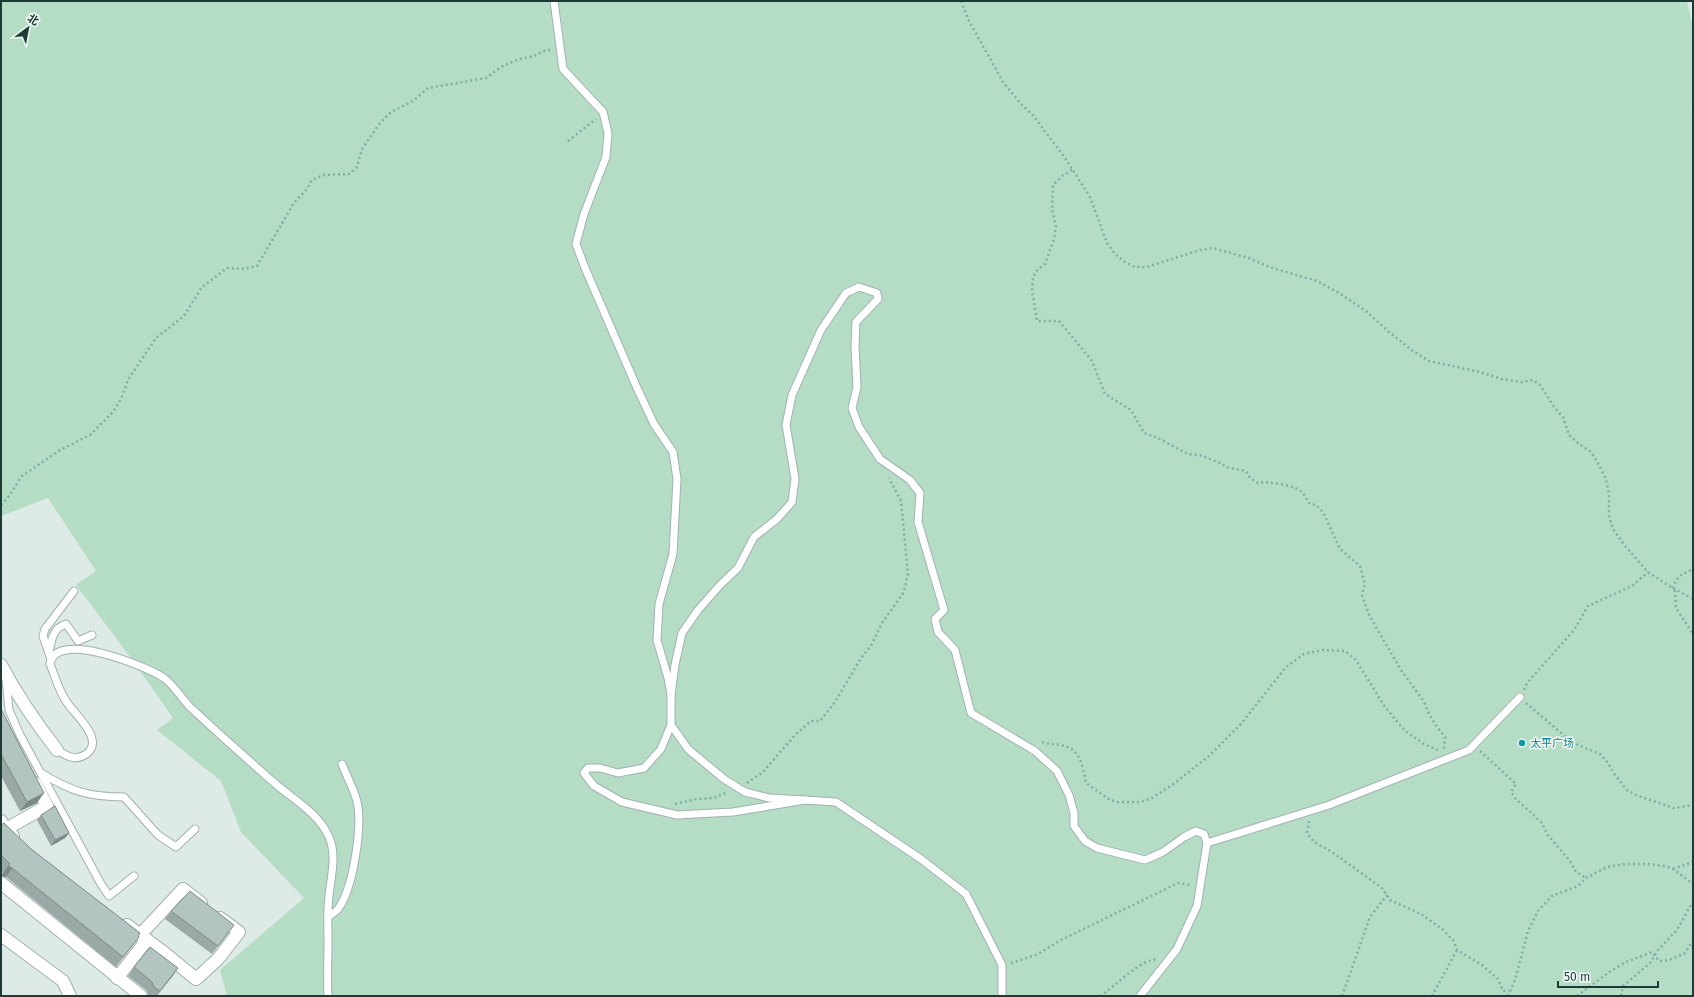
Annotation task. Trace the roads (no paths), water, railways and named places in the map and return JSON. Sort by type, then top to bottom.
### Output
[{"type":"street","points":[[3,669],[42,730],[57,750]]},
{"type":"street","points":[[1,716],[47,806],[4,825],[20,843]]},
{"type":"street","points":[[1,883],[141,996]]},
{"type":"street","points":[[117,978],[144,937],[183,889],[239,932],[218,959],[196,979],[144,937],[121,920]]},
{"type":"street","points":[[1,935],[63,981],[70,996]]},
{"type":"lane","points":[[554,1],[563,69],[603,112],[608,133],[606,157],[584,214],[576,244],[637,388],[654,424],[673,452],[677,479],[673,554],[659,604],[657,640],[668,678],[671,695]]},
{"type":"lane","points":[[805,800],[733,812],[676,815],[622,802],[594,786],[584,773],[588,768],[600,768],[618,773],[644,768],[661,749],[671,725],[671,695],[675,665],[682,633],[698,610],[721,584],[738,568],[754,537],[777,519],[792,502],[795,479],[786,425],[792,395],[821,330],[846,293],[859,287],[877,293],[878,299],[856,322],[855,346],[857,387],[852,408],[859,428],[880,459],[910,480],[920,493],[918,522],[944,610],[935,619],[938,632],[955,650],[971,713],[1034,751],[1057,771],[1069,795],[1074,814],[1074,826],[1085,841],[1097,848],[1145,860],[1163,852],[1184,836],[1196,831],[1204,834],[1207,843],[1197,906],[1176,949],[1140,996]]},
{"type":"lane","points":[[50,656],[43,636],[45,629],[74,591]]},
{"type":"lane","points":[[57,750],[70,757],[83,757],[93,746],[89,732],[65,700],[50,664],[55,631],[66,624],[78,641],[92,635]]},
{"type":"lane","points":[[50,656],[68,649],[82,649],[128,662],[166,679],[188,706],[278,786],[316,817],[328,835],[333,848],[333,867],[328,917],[328,996]]},
{"type":"lane","points":[[3,669],[9,710],[40,773],[101,884],[109,896],[134,876]]},
{"type":"lane","points":[[1207,843],[1329,805],[1469,750],[1520,697]]},
{"type":"lane","points":[[671,725],[688,749],[739,788],[746,792],[769,798],[836,802],[921,859],[966,894],[1002,965],[1002,996]]},
{"type":"lane","points":[[328,917],[338,909],[345,895],[357,854],[359,818],[357,805],[342,764]]},
{"type":"lane","points":[[40,773],[63,786],[78,792],[103,797],[124,797],[158,835],[176,847],[195,829]]},
{"type":"place","name":"太平广场","points":[[1522,743]]}]
